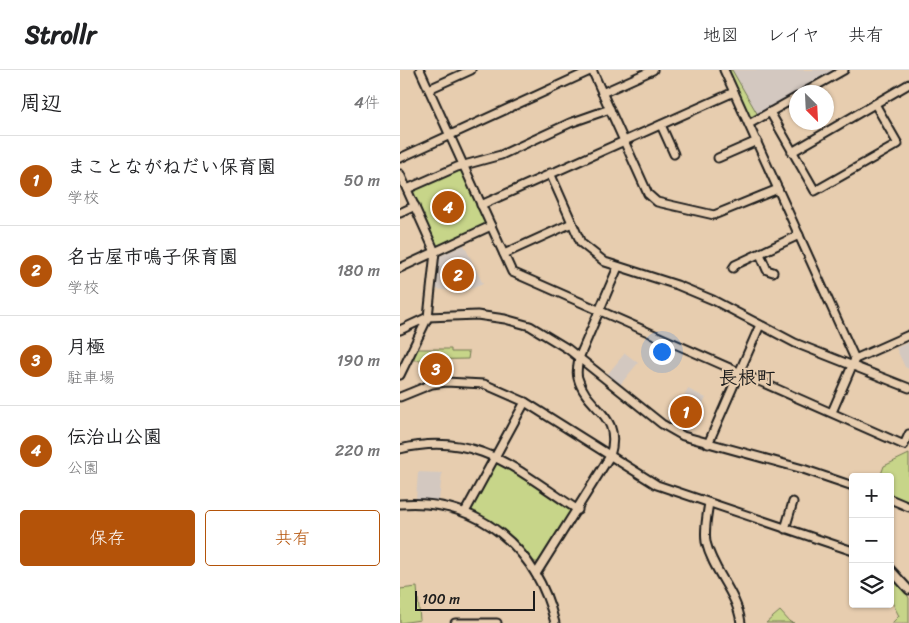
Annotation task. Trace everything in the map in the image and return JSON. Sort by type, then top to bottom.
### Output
[{"type":"street","points":[[420,70],[512,272],[904,445],[909,434]]},
{"type":"street","points":[[429,89],[471,70]]},
{"type":"street","points":[[400,158],[592,70],[648,194],[657,202],[714,215],[778,189]]},
{"type":"street","points":[[602,93],[653,70]]},
{"type":"street","points":[[724,70],[799,235],[853,362]]},
{"type":"street","points":[[817,85],[844,70]]},
{"type":"street","points":[[792,152],[909,84]]},
{"type":"street","points":[[481,204],[734,92]]},
{"type":"street","points":[[749,124],[789,101]]},
{"type":"street","points":[[770,112],[815,190],[898,144],[875,104]]},
{"type":"street","points":[[407,189],[463,166],[501,155],[570,123],[592,118],[610,110]]},
{"type":"street","points":[[661,125],[674,154]]},
{"type":"street","points":[[718,158],[757,141]]},
{"type":"street","points":[[550,173],[581,243],[605,262],[677,285],[713,300],[795,343],[853,362],[909,388]]},
{"type":"street","points":[[400,174],[435,252],[428,317],[400,375]]},
{"type":"street","points":[[400,213],[415,206]]},
{"type":"street","points":[[504,254],[572,223]]},
{"type":"street","points":[[400,268],[491,226]]},
{"type":"street","points":[[733,268],[735,265],[799,235]]},
{"type":"street","points":[[760,254],[768,270],[773,272]]},
{"type":"street","points":[[536,574],[578,510],[610,456],[614,440],[611,424],[582,387],[578,377],[579,358],[618,267]]},
{"type":"street","points":[[400,330],[428,317],[477,315],[505,319],[530,326],[548,335],[662,424],[683,436],[803,469],[849,485]]},
{"type":"street","points":[[708,444],[760,325]]},
{"type":"street","points":[[832,412],[853,362],[909,335]]},
{"type":"street","points":[[400,397],[432,384],[463,382],[484,384],[525,402],[657,485],[849,550]]},
{"type":"street","points":[[465,512],[525,402]]},
{"type":"street","points":[[400,449],[433,444],[464,447],[495,456],[578,510]]},
{"type":"street","points":[[894,501],[909,507]]},
{"type":"street","points":[[786,528],[793,502]]},
{"type":"street","points":[[709,503],[706,541],[712,561],[733,595],[741,623]]},
{"type":"street","points":[[400,504],[437,505],[465,512],[488,525],[510,541],[521,551],[536,574],[548,600],[555,623]]},
{"type":"street","points":[[894,573],[909,590]]},
{"type":"street","points":[[455,623],[497,623]]},
{"type":"shaded area","points":[[728,70],[837,70],[811,85],[789,85],[789,98],[754,118]]},
{"type":"shaded area","points":[[464,245],[483,284],[463,292],[435,289],[440,256]]},
{"type":"shaded area","points":[[909,342],[909,369],[905,367],[896,348]]},
{"type":"shaded area","points":[[625,353],[638,363],[619,386],[606,376]]},
{"type":"shaded area","points":[[688,389],[706,398],[685,434],[667,425]]},
{"type":"shaded area","points":[[418,472],[442,473],[439,501],[416,499]]},
{"type":"green space","points":[[728,70],[732,70],[758,115],[754,118],[748,115]]},
{"type":"green space","points":[[458,168],[462,169],[485,223],[484,226],[439,246],[435,245],[412,192],[413,188]]},
{"type":"green space","points":[[416,349],[451,349],[451,352],[469,352],[468,359],[411,360]]},
{"type":"green space","points":[[909,454],[909,503],[894,497],[894,473],[881,473],[884,466]]},
{"type":"green space","points":[[498,462],[572,512],[541,562],[535,562],[508,533],[473,512],[470,507],[494,463]]},
{"type":"green space","points":[[899,581],[909,598],[909,623],[892,623],[899,616],[894,606],[894,582]]},
{"type":"green space","points":[[417,587],[420,620],[400,623],[400,589]]},
{"type":"green space","points":[[780,611],[790,622],[794,623],[766,623]]},
{"type":"place","name":"伝治山公園","points":[[448,207]]},
{"type":"place","name":"名古屋市鳴子保育園","points":[[458,275]]},
{"type":"place","name":"月極","points":[[436,369]]},
{"type":"place","name":"まことながねだい保育園","points":[[686,412]]},
{"type":"district","name":"長根町","points":[[747,377]]}]
